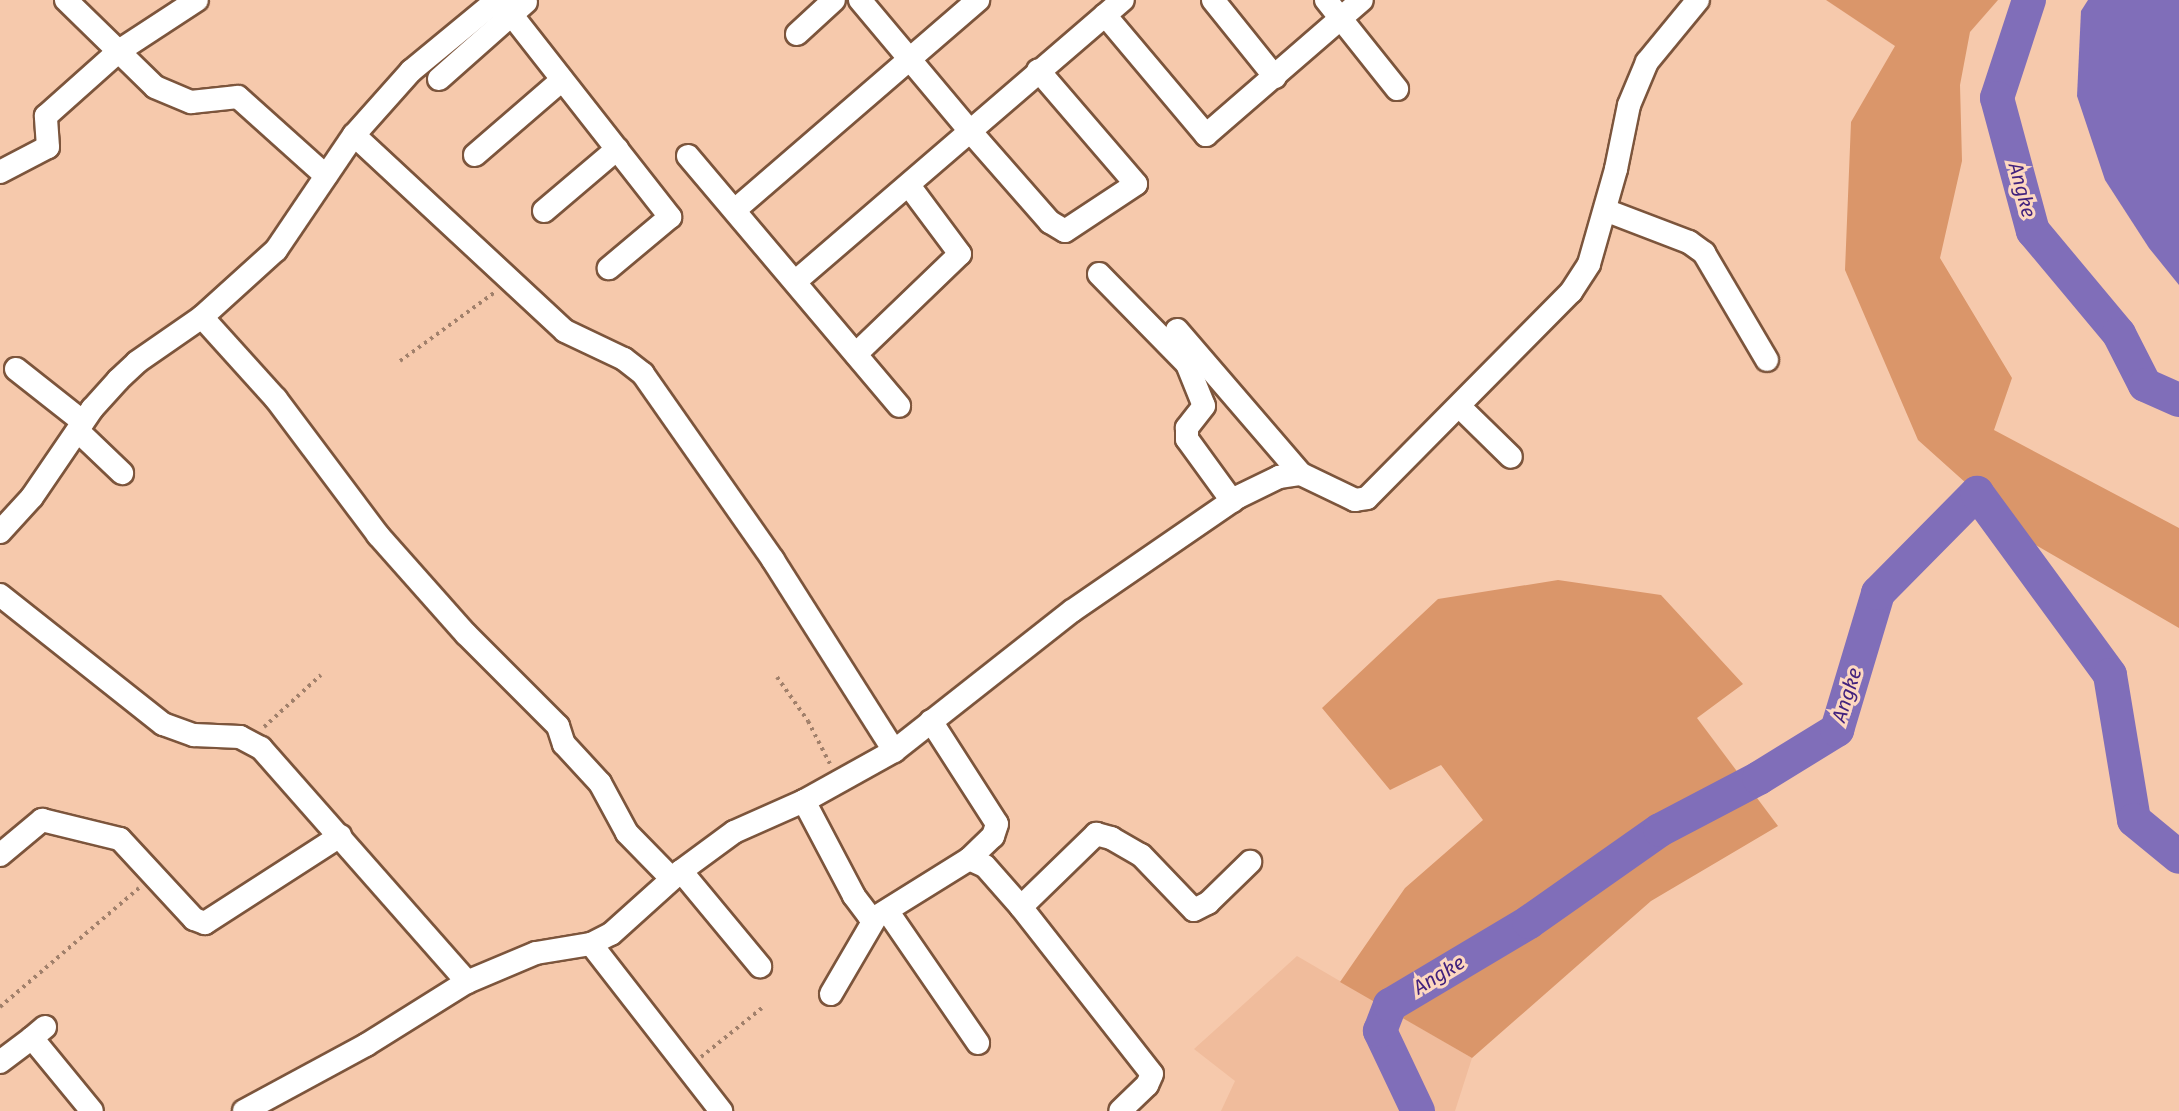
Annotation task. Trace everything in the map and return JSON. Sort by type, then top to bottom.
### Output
[{"type":"street","points":[[66,0],[155,87],[191,102],[238,97],[326,176]]},
{"type":"street","points":[[0,172],[48,147],[46,116],[119,51],[197,0]]},
{"type":"street","points":[[797,34],[834,0]]},
{"type":"street","points":[[860,0],[911,57],[970,131],[1058,229],[1071,229],[1136,184],[1038,70]]},
{"type":"street","points":[[736,209],[978,0]]},
{"type":"street","points":[[796,281],[910,187],[1038,70],[1123,0]]},
{"type":"street","points":[[1213,0],[1275,77]]},
{"type":"street","points":[[1326,0],[1397,89]]},
{"type":"street","points":[[1105,15],[1206,135],[1362,0]]},
{"type":"street","points":[[1177,330],[1302,474],[1355,500],[1367,498],[1460,407],[1571,292],[1589,264],[1605,210],[1629,105],[1647,62],[1698,0]]},
{"type":"street","points":[[439,78],[509,4]]},
{"type":"street","points":[[509,4],[562,80],[670,217],[609,268]]},
{"type":"street","points":[[0,532],[32,496],[80,426],[137,362],[202,317],[276,250],[354,135],[411,71],[509,4]]},
{"type":"street","points":[[475,154],[562,80]]},
{"type":"street","points":[[354,135],[565,331],[624,359],[643,374],[773,560],[894,751]]},
{"type":"street","points":[[544,211],[617,149]]},
{"type":"street","points":[[688,156],[736,209],[899,406]]},
{"type":"street","points":[[856,354],[960,254],[910,187]]},
{"type":"street","points":[[1605,210],[1689,242],[1704,253],[1767,360]]},
{"type":"street","points":[[1099,274],[1187,364],[1204,406],[1187,428],[1187,439],[1232,501]]},
{"type":"street","points":[[202,317],[276,399],[378,535],[466,634],[558,726],[564,744],[600,783],[627,833],[677,875],[760,966]]},
{"type":"street","points":[[16,369],[80,426],[122,473]]},
{"type":"street","points":[[1460,407],[1511,457]]},
{"type":"street","points":[[244,1111],[366,1045],[467,982],[536,953],[591,944],[611,934],[677,875],[734,832],[804,801],[894,751],[1071,611],[1232,501],[1279,477],[1302,474]]},
{"type":"street","points":[[0,595],[163,724],[194,735],[250,739],[340,836],[467,982]]},
{"type":"street","points":[[831,994],[882,915],[955,864],[969,859],[993,836],[996,824],[932,721]]},
{"type":"street","points":[[804,801],[863,910],[882,915],[978,1043]]},
{"type":"street","points":[[0,855],[34,823],[49,820],[120,839],[156,874],[195,919],[205,923],[340,836]]},
{"type":"street","points":[[1021,907],[1096,834],[1111,838],[1141,855],[1194,910],[1208,903],[1250,862]]},
{"type":"street","points":[[969,859],[985,866],[1021,907],[1152,1074],[1147,1085],[1120,1111]]},
{"type":"street","points":[[591,944],[721,1111]]},
{"type":"street","points":[[0,1062],[38,1033],[92,1111]]},
{"type":"path","points":[[400,361],[493,293]]},
{"type":"path","points":[[250,739],[321,675]]},
{"type":"path","points":[[777,676],[808,721],[839,782]]},
{"type":"path","points":[[0,1007],[156,874]]},
{"type":"path","points":[[687,1068],[762,1008]]},
{"type":"shaded area","points":[[1826,0],[1998,0],[1970,32],[1960,85],[1962,161],[1940,258],[2012,378],[1994,430],[2179,528],[2179,628],[2034,544],[1918,440],[1845,270],[1851,122],[1895,46]]},
{"type":"shaded area","points":[[2088,0],[2179,0],[2179,285],[2149,248],[2105,180],[2077,96],[2081,11]]},
{"type":"shaded area","points":[[1558,580],[1661,595],[1743,684],[1697,718],[1778,826],[1651,901],[1472,1058],[1340,982],[1405,888],[1483,820],[1441,765],[1390,790],[1322,708],[1438,599]]},
{"type":"shaded area","points":[[1297,956],[1472,1058],[1455,1111],[1221,1111],[1235,1081],[1194,1049]]},
{"type":"waterway","name":"Angke","points":[[2029,0],[1997,98],[2033,231],[2119,334],[2145,385],[2179,400]]},
{"type":"waterway","name":"Angke","points":[[1418,1111],[1380,1031],[1390,1005],[1529,922],[1660,830],[1759,778],[1837,730],[1878,593],[1977,493],[2110,675],[2134,820],[2179,857]]}]
